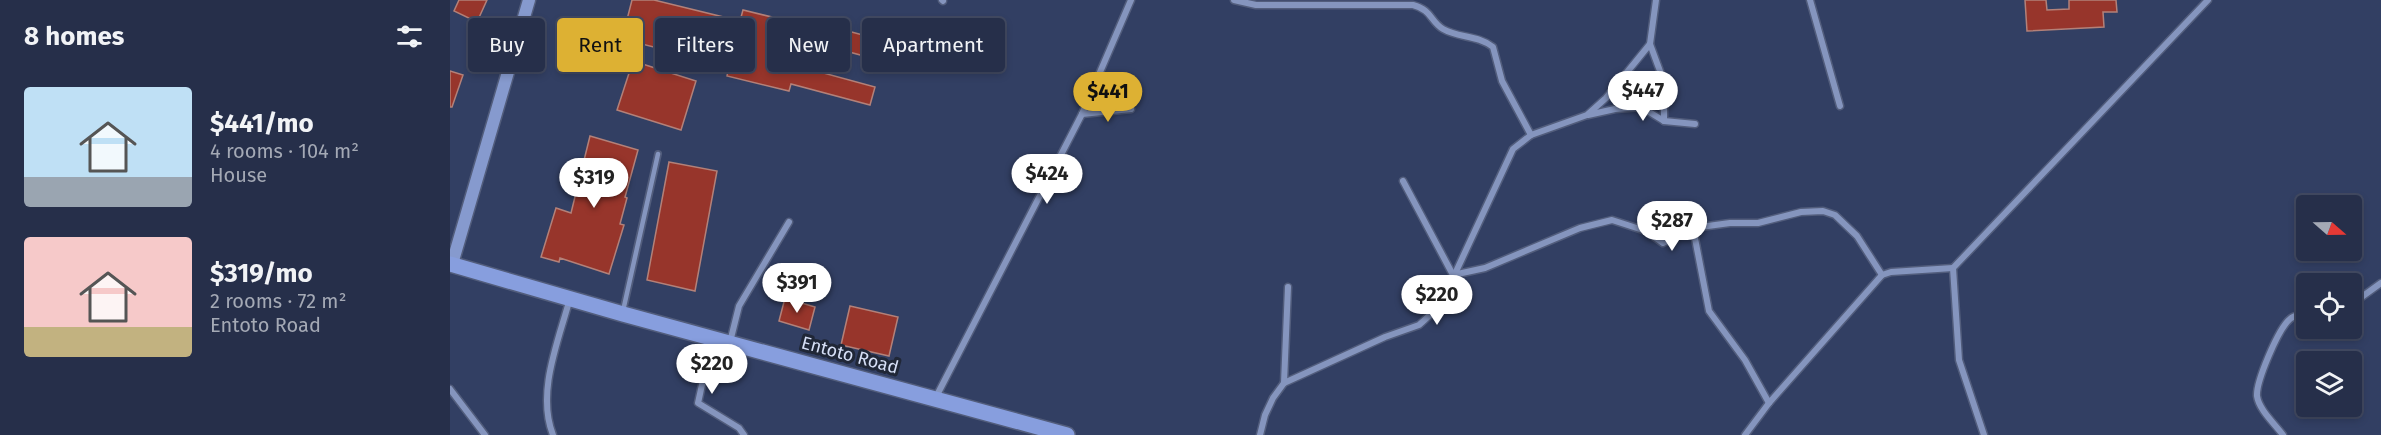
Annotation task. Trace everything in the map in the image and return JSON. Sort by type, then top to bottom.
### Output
[{"type":"main road","name":"Entoto Road","points":[[451,264],[623,314],[1067,435]]},
{"type":"street","points":[[936,398],[1082,114],[1131,0]]},
{"type":"street","points":[[1234,0],[1256,5],[1413,5],[1421,7],[1431,14],[1443,29],[1481,40],[1493,46],[1502,81],[1531,135]]},
{"type":"street","points":[[1656,0],[1650,44],[1664,82],[1664,121]]},
{"type":"street","points":[[1810,0],[1840,106]]},
{"type":"street","points":[[2194,0],[2200,7]]},
{"type":"street","points":[[1745,435],[1769,403],[1882,275],[1891,272],[1953,268],[2208,0]]},
{"type":"street","points":[[451,264],[530,1]]},
{"type":"street","points":[[1587,115],[1606,99],[1650,44]]},
{"type":"street","points":[[1260,435],[1265,415],[1273,398],[1284,383],[1385,337],[1419,325],[1440,306],[1513,149],[1531,135],[1587,115],[1615,109],[1641,107],[1664,121],[1695,124]]},
{"type":"street","points":[[1082,114],[1131,109]]},
{"type":"street","points":[[1403,182],[1453,275]]},
{"type":"street","points":[[1453,275],[1485,268],[1580,228],[1612,220],[1646,231],[1663,243],[1693,228],[1730,223],[1758,223],[1801,212],[1823,211],[1835,215],[1857,236],[1882,275]]},
{"type":"street","points":[[729,343],[739,306],[789,222]]},
{"type":"street","points":[[1693,228],[1709,311],[1745,360],[1769,403]]},
{"type":"street","points":[[1953,268],[1959,360],[1984,435]]},
{"type":"street","points":[[2362,297],[2381,283]]},
{"type":"street","points":[[1284,383],[1288,286]]},
{"type":"street","points":[[553,435],[547,411],[547,391],[570,298]]},
{"type":"street","points":[[2283,435],[2257,398],[2258,388],[2275,339],[2286,322],[2296,315]]},
{"type":"street","points":[[712,338],[698,403],[739,428],[744,435]]},
{"type":"street","points":[[450,389],[485,435]]},
{"type":"lane","points":[[623,314],[658,154]]},
{"type":"building","points":[[459,0],[487,0],[479,18],[469,18],[454,11]]},
{"type":"building","points":[[632,0],[654,0],[728,18],[655,18],[655,47],[643,44],[643,18],[627,18]]},
{"type":"building","points":[[2025,0],[2046,0],[2047,10],[2069,9],[2069,0],[2116,0],[2117,12],[2103,12],[2104,27],[2027,31]]},
{"type":"building","points":[[743,10],[776,18],[767,18],[767,72],[820,72],[875,87],[870,105],[791,84],[789,91],[727,76],[728,72],[755,72],[755,18],[741,18]]},
{"type":"building","points":[[850,32],[862,35],[862,55],[850,52]]},
{"type":"building","points":[[643,64],[655,68],[655,72],[668,72],[696,81],[681,130],[617,110],[629,72],[643,72]]},
{"type":"building","points":[[450,71],[463,75],[452,107],[450,107]]},
{"type":"building","points":[[590,136],[638,150],[625,197],[627,198],[620,224],[624,225],[609,274],[560,258],[559,262],[541,257],[556,208],[571,213]]},
{"type":"building","points":[[669,162],[717,171],[695,291],[647,280]]},
{"type":"building","points":[[785,298],[815,307],[809,330],[779,321]]},
{"type":"building","points":[[850,306],[898,317],[889,356],[841,345]]}]
